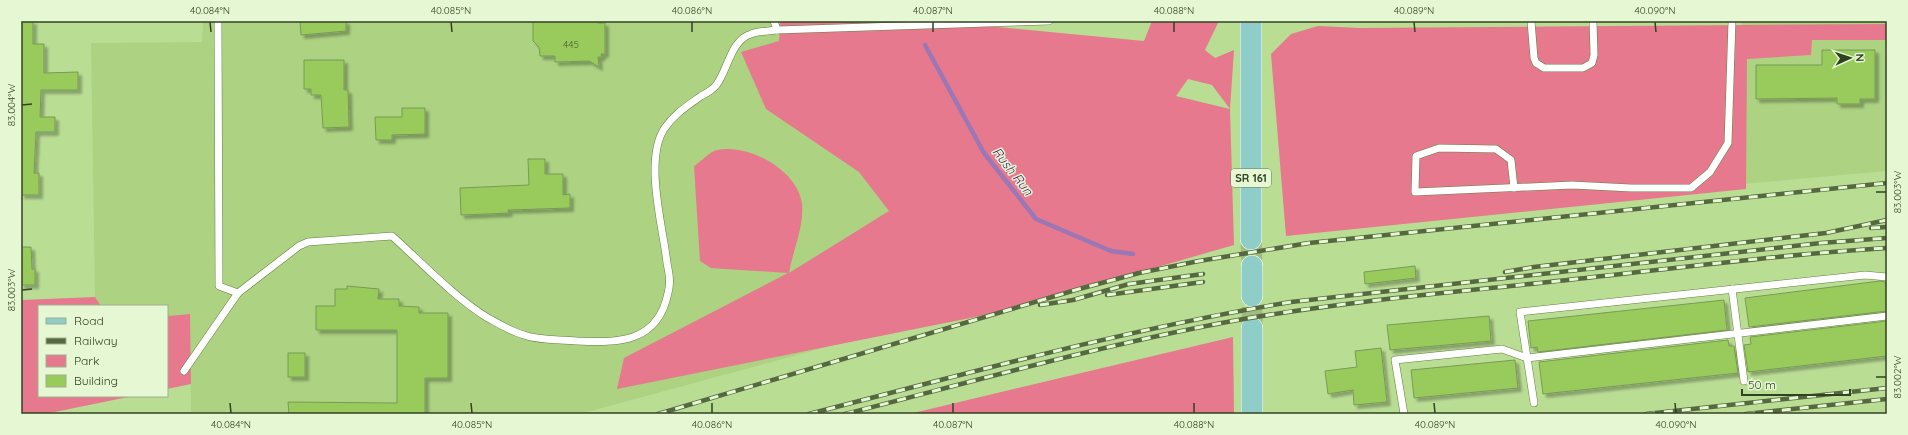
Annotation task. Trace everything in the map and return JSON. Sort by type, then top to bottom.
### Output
[{"type":"main road","name":"SR 161","points":[[1251,21],[1251,239]]},
{"type":"main road","points":[[1252,266],[1252,296]]},
{"type":"main road","points":[[1252,328],[1252,414]]},
{"type":"lane","points":[[218,21],[219,286],[238,293]]},
{"type":"lane","points":[[774,21],[777,30]]},
{"type":"lane","points":[[184,371],[238,293],[299,246],[308,242],[392,236],[459,296],[487,318],[524,335],[607,342],[628,340],[642,332],[655,321],[665,304],[669,292],[665,244],[656,189],[656,161],[659,142],[664,130],[677,112],[714,88],[722,78],[738,42],[750,34],[777,30],[1049,21]]},
{"type":"lane","points":[[1531,21],[1534,58],[1536,63],[1544,68],[1583,68],[1592,63],[1594,55],[1594,21]]},
{"type":"lane","points":[[1514,188],[1511,160],[1496,149],[1439,148],[1416,156],[1415,192],[1514,188],[1572,185],[1631,188],[1691,188],[1710,172],[1728,143],[1732,21]]},
{"type":"lane","points":[[1534,403],[1520,312],[1865,275],[1887,277]]},
{"type":"lane","points":[[1732,289],[1744,381]]},
{"type":"lane","points":[[1404,414],[1395,360],[1502,348],[1527,358],[1887,316]]},
{"type":"shaded area","points":[[203,21],[933,21],[937,317],[580,414],[191,414],[190,314],[168,316],[168,305],[100,305],[95,297],[91,43],[202,42]]},
{"type":"shaded area","points":[[1742,21],[1887,21],[1887,171],[1743,184]]},
{"type":"green space","points":[[780,21],[968,21],[967,24],[1144,41],[1152,21],[1219,21],[1205,50],[1215,58],[1234,50],[1230,109],[1234,245],[1005,311],[617,389],[624,358],[788,273],[711,268],[700,261],[694,166],[711,153],[717,150],[729,149],[756,155],[782,170],[791,180],[798,192],[802,204],[802,213],[800,230],[789,273],[889,211],[859,172],[766,109],[741,52],[779,41]],"holes":[[[1188,79],[1212,85],[1230,109],[1176,96]]]},
{"type":"green space","points":[[1887,24],[1887,40],[1812,40],[1811,55],[1747,59],[1746,189],[1286,236],[1271,54],[1291,34],[1318,26],[1360,28]]},
{"type":"green space","points":[[95,297],[100,305],[38,305],[38,397],[128,397],[45,414],[21,414],[21,300]]},
{"type":"green space","points":[[190,314],[191,384],[168,389],[168,316]]},
{"type":"green space","points":[[1233,337],[1234,414],[909,414]]},
{"type":"building","points":[[21,21],[33,21],[33,44],[44,44],[44,73],[78,72],[78,90],[41,90],[40,117],[55,117],[55,132],[36,132],[34,173],[39,173],[39,195],[21,195]]},
{"type":"building","points":[[300,21],[346,21],[346,31],[301,35]]},
{"type":"building","points":[[533,21],[598,21],[598,23],[605,23],[605,54],[601,54],[602,57],[598,57],[599,67],[589,61],[555,62],[555,56],[540,56],[539,47],[533,41]]},
{"type":"building","points":[[1822,50],[1875,50],[1875,99],[1860,99],[1860,104],[1837,104],[1837,98],[1756,99],[1756,65],[1822,65]]},
{"type":"building","points":[[304,60],[344,60],[344,90],[348,90],[349,127],[323,128],[321,95],[311,95],[311,89],[304,89]]},
{"type":"building","points":[[402,108],[425,108],[425,134],[392,135],[392,140],[376,140],[375,117],[402,117]]},
{"type":"building","points":[[528,159],[545,159],[545,174],[563,174],[563,195],[570,194],[570,208],[508,210],[509,213],[461,215],[460,188],[529,185]]},
{"type":"building","points":[[21,247],[31,247],[32,269],[35,269],[35,285],[21,285]]},
{"type":"building","points":[[1415,266],[1416,278],[1365,284],[1364,272]]},
{"type":"building","points":[[1880,281],[1885,282],[1887,286],[1887,311],[1749,327],[1745,298]]},
{"type":"building","points":[[347,286],[379,289],[378,299],[399,299],[399,306],[419,307],[419,313],[448,313],[448,378],[425,378],[425,414],[289,414],[288,402],[397,403],[397,330],[316,330],[316,306],[335,306],[335,289],[347,289]]},
{"type":"building","points":[[1724,300],[1727,330],[1538,352],[1537,347],[1531,348],[1528,321]]},
{"type":"building","points":[[1489,316],[1491,341],[1390,350],[1387,325]]},
{"type":"building","points":[[1887,321],[1887,356],[1748,372],[1744,345],[1751,344],[1750,337]]},
{"type":"building","points":[[1728,340],[1729,346],[1734,346],[1738,373],[1543,394],[1539,362]]},
{"type":"building","points":[[1381,348],[1387,402],[1354,405],[1353,390],[1328,394],[1325,371],[1357,367],[1355,351]]},
{"type":"building","points":[[288,353],[305,353],[305,377],[288,377]]},
{"type":"building","points":[[1515,360],[1518,388],[1414,398],[1411,370]]},
{"type":"waterway","name":"Rush Run","points":[[925,45],[984,153],[1036,219],[1111,251],[1133,254]]},
{"type":"tunnel","points":[[1251,239],[1252,266]]},
{"type":"tunnel","points":[[1252,296],[1252,328]]},
{"type":"railway","points":[[658,414],[1079,289],[1139,273],[1199,261],[1309,243],[1887,183]]},
{"type":"railway","points":[[1505,272],[1534,267],[1826,233],[1887,220]]},
{"type":"railway","points":[[1871,228],[1887,227]]},
{"type":"railway","points":[[809,414],[1109,338],[1291,302],[1821,243],[1887,238]]},
{"type":"railway","points":[[845,414],[991,376],[1139,340],[1238,320],[1393,298],[1718,263],[1887,248]]},
{"type":"railway","points":[[1040,305],[1073,300],[1129,284],[1203,274]]},
{"type":"railway","points":[[1107,295],[1203,282]]},
{"type":"railway","points":[[1646,414],[1887,388]]},
{"type":"railway","points":[[1746,414],[1887,399]]}]
